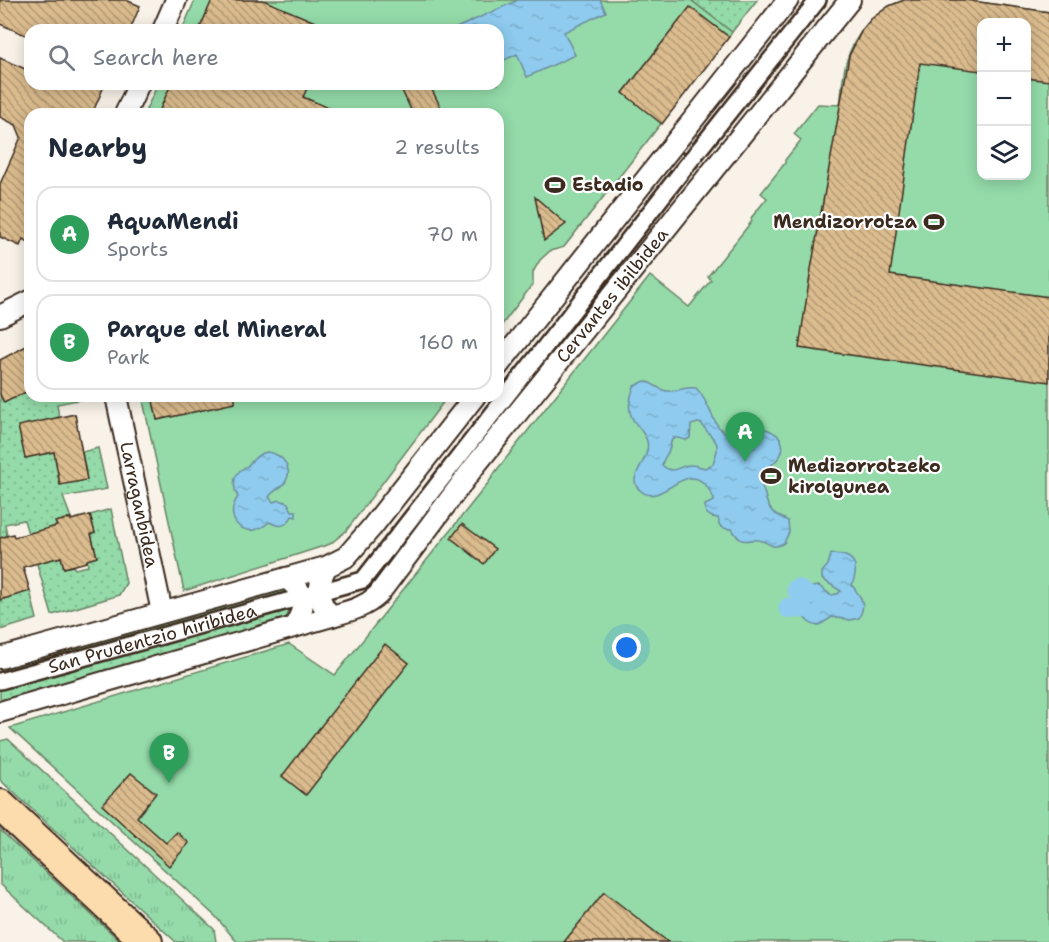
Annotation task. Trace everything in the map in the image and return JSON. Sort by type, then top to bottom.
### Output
[{"type":"main road","points":[[0,805],[147,942]]},
{"type":"street","points":[[166,24],[177,0]]},
{"type":"street","points":[[504,358],[788,0]]},
{"type":"street","name":"Cervantes ibilbidea","points":[[504,399],[818,0]]},
{"type":"street","name":"Cervantes ibilbidea","points":[[378,595],[489,449],[850,0]]},
{"type":"street","points":[[128,108],[136,90]]},
{"type":"street","points":[[0,316],[24,304]]},
{"type":"street","name":"Larraganbidea","points":[[117,402],[162,612]]},
{"type":"street","points":[[294,627],[326,567],[346,557],[470,402]]},
{"type":"street","name":"Cervantes ibilbidea","points":[[363,580],[502,402]]},
{"type":"street","name":"San Prudentzio hiribidea","points":[[0,658],[326,567]]},
{"type":"street","points":[[286,578],[310,595],[332,616]]},
{"type":"street","name":"San Prudentzio hiribidea","points":[[0,681],[363,580]]},
{"type":"street","name":"San Prudentzio hiribidea","points":[[0,712],[362,607],[378,595]]},
{"type":"green space","name":"Estadio","points":[[195,0],[691,0],[732,32],[564,247],[550,251],[540,260],[533,272],[533,284],[504,322],[504,108],[147,108],[155,90],[504,90],[504,24],[185,24]]},
{"type":"green space","points":[[691,0],[757,0],[732,32]]},
{"type":"green space","name":"Medizorrotzeko kirolgunea","points":[[904,0],[965,0],[1049,12],[1049,942],[237,942],[216,917],[10,728],[289,644],[335,675],[650,276],[689,307],[711,280],[708,276],[752,221],[751,218],[767,198],[761,193],[801,140],[794,134],[818,104],[840,105],[845,68],[854,42],[867,24],[884,10]]},
{"type":"green space","points":[[24,391],[24,402],[67,402],[57,404],[59,418],[54,452],[60,485],[87,480],[82,452],[98,448],[107,489],[63,497],[71,518],[56,522],[58,530],[40,531],[48,560],[61,557],[64,568],[73,566],[75,569],[88,566],[87,560],[97,557],[91,534],[95,533],[90,515],[111,509],[126,583],[119,595],[52,615],[24,520],[5,524],[7,536],[0,538],[0,394]]},
{"type":"green space","points":[[143,402],[443,402],[346,531],[330,544],[184,591]]},
{"type":"green space","points":[[283,583],[293,589],[299,616],[0,703],[0,668]]},
{"type":"green space","points":[[30,591],[37,619],[0,630],[0,600]]},
{"type":"green space","points":[[8,739],[214,929],[216,942],[176,942],[0,780],[0,741]]},
{"type":"green space","points":[[0,830],[121,942],[63,942],[0,884]]},
{"type":"water","points":[[518,0],[600,0],[606,12],[564,32],[575,55],[527,77],[517,54],[504,60],[504,24],[465,24]]},
{"type":"water","points":[[645,381],[667,391],[696,388],[715,422],[724,432],[742,437],[764,429],[779,437],[783,449],[778,459],[763,476],[762,484],[770,508],[775,514],[788,521],[789,532],[784,543],[774,546],[757,540],[743,540],[732,529],[721,527],[718,518],[706,513],[705,505],[714,499],[705,485],[696,478],[687,479],[650,495],[636,486],[636,474],[646,455],[647,441],[631,416],[630,402],[634,386]],"holes":[[[702,424],[717,446],[713,464],[705,468],[686,465],[673,470],[662,465],[673,438],[686,440],[690,438],[691,425]]]},
{"type":"water","points":[[267,452],[282,459],[288,468],[284,484],[269,497],[273,502],[280,500],[288,503],[292,511],[296,511],[296,517],[292,516],[287,523],[282,525],[269,522],[261,528],[245,529],[235,521],[233,514],[238,497],[234,486],[235,479],[239,472],[256,457]]},
{"type":"water","points":[[831,554],[845,556],[853,562],[855,571],[852,585],[860,597],[863,608],[859,618],[850,620],[832,617],[818,626],[806,619],[802,613],[802,605],[811,587],[819,586],[831,595],[841,591],[822,579],[822,572],[828,565]]},
{"type":"building","points":[[0,0],[126,0],[140,6],[132,24],[24,24],[24,34],[0,24]]},
{"type":"building","points":[[212,0],[263,0],[320,24],[202,24]]},
{"type":"building","name":"Mendizorrotza","points":[[904,0],[965,0],[1049,12],[1049,81],[1031,79],[1031,18],[977,18],[977,70],[920,63],[890,275],[1049,297],[1049,382],[799,348],[849,56],[862,30],[871,19],[889,6]]},
{"type":"building","points":[[690,7],[729,37],[662,124],[623,93]]},
{"type":"building","points":[[0,58],[24,68],[24,90],[102,90],[95,108],[24,108],[24,240],[20,246],[0,237],[0,184],[21,137],[16,125],[0,117]]},
{"type":"building","points":[[168,90],[306,90],[303,97],[329,108],[161,108]]},
{"type":"building","points":[[402,90],[432,90],[441,108],[410,108]]},
{"type":"building","points":[[535,197],[566,224],[544,241]]},
{"type":"building","points":[[24,347],[24,393],[4,403],[0,394],[0,360]]},
{"type":"building","points":[[153,402],[235,402],[235,403],[157,420]]},
{"type":"building","points":[[75,414],[87,480],[60,485],[54,452],[25,458],[18,426]]},
{"type":"building","points":[[90,515],[95,533],[91,534],[97,557],[64,568],[61,557],[23,567],[30,591],[0,600],[0,538],[13,534],[14,537],[57,526],[55,522]]},
{"type":"building","points":[[462,524],[495,549],[484,564],[451,538]]},
{"type":"building","points":[[385,644],[409,663],[306,795],[282,776]]},
{"type":"building","points":[[131,773],[156,793],[137,817],[166,843],[177,832],[189,843],[169,866],[102,805]]},
{"type":"building","points":[[604,892],[668,942],[564,942]]},
{"type":"waterway","points":[[797,589],[807,596]]},
{"type":"waterway","points":[[789,608],[802,608]]},
{"type":"place","name":"Estadio","points":[[555,185]]},
{"type":"place","name":"Mendizorrotza","points":[[934,222]]},
{"type":"place","name":"AquaMendi","points":[[745,462]]},
{"type":"place","name":"Medizorrotzeko kirolgunea","points":[[771,476]]},
{"type":"place","name":"Parque del Mineral","points":[[169,783]]}]
